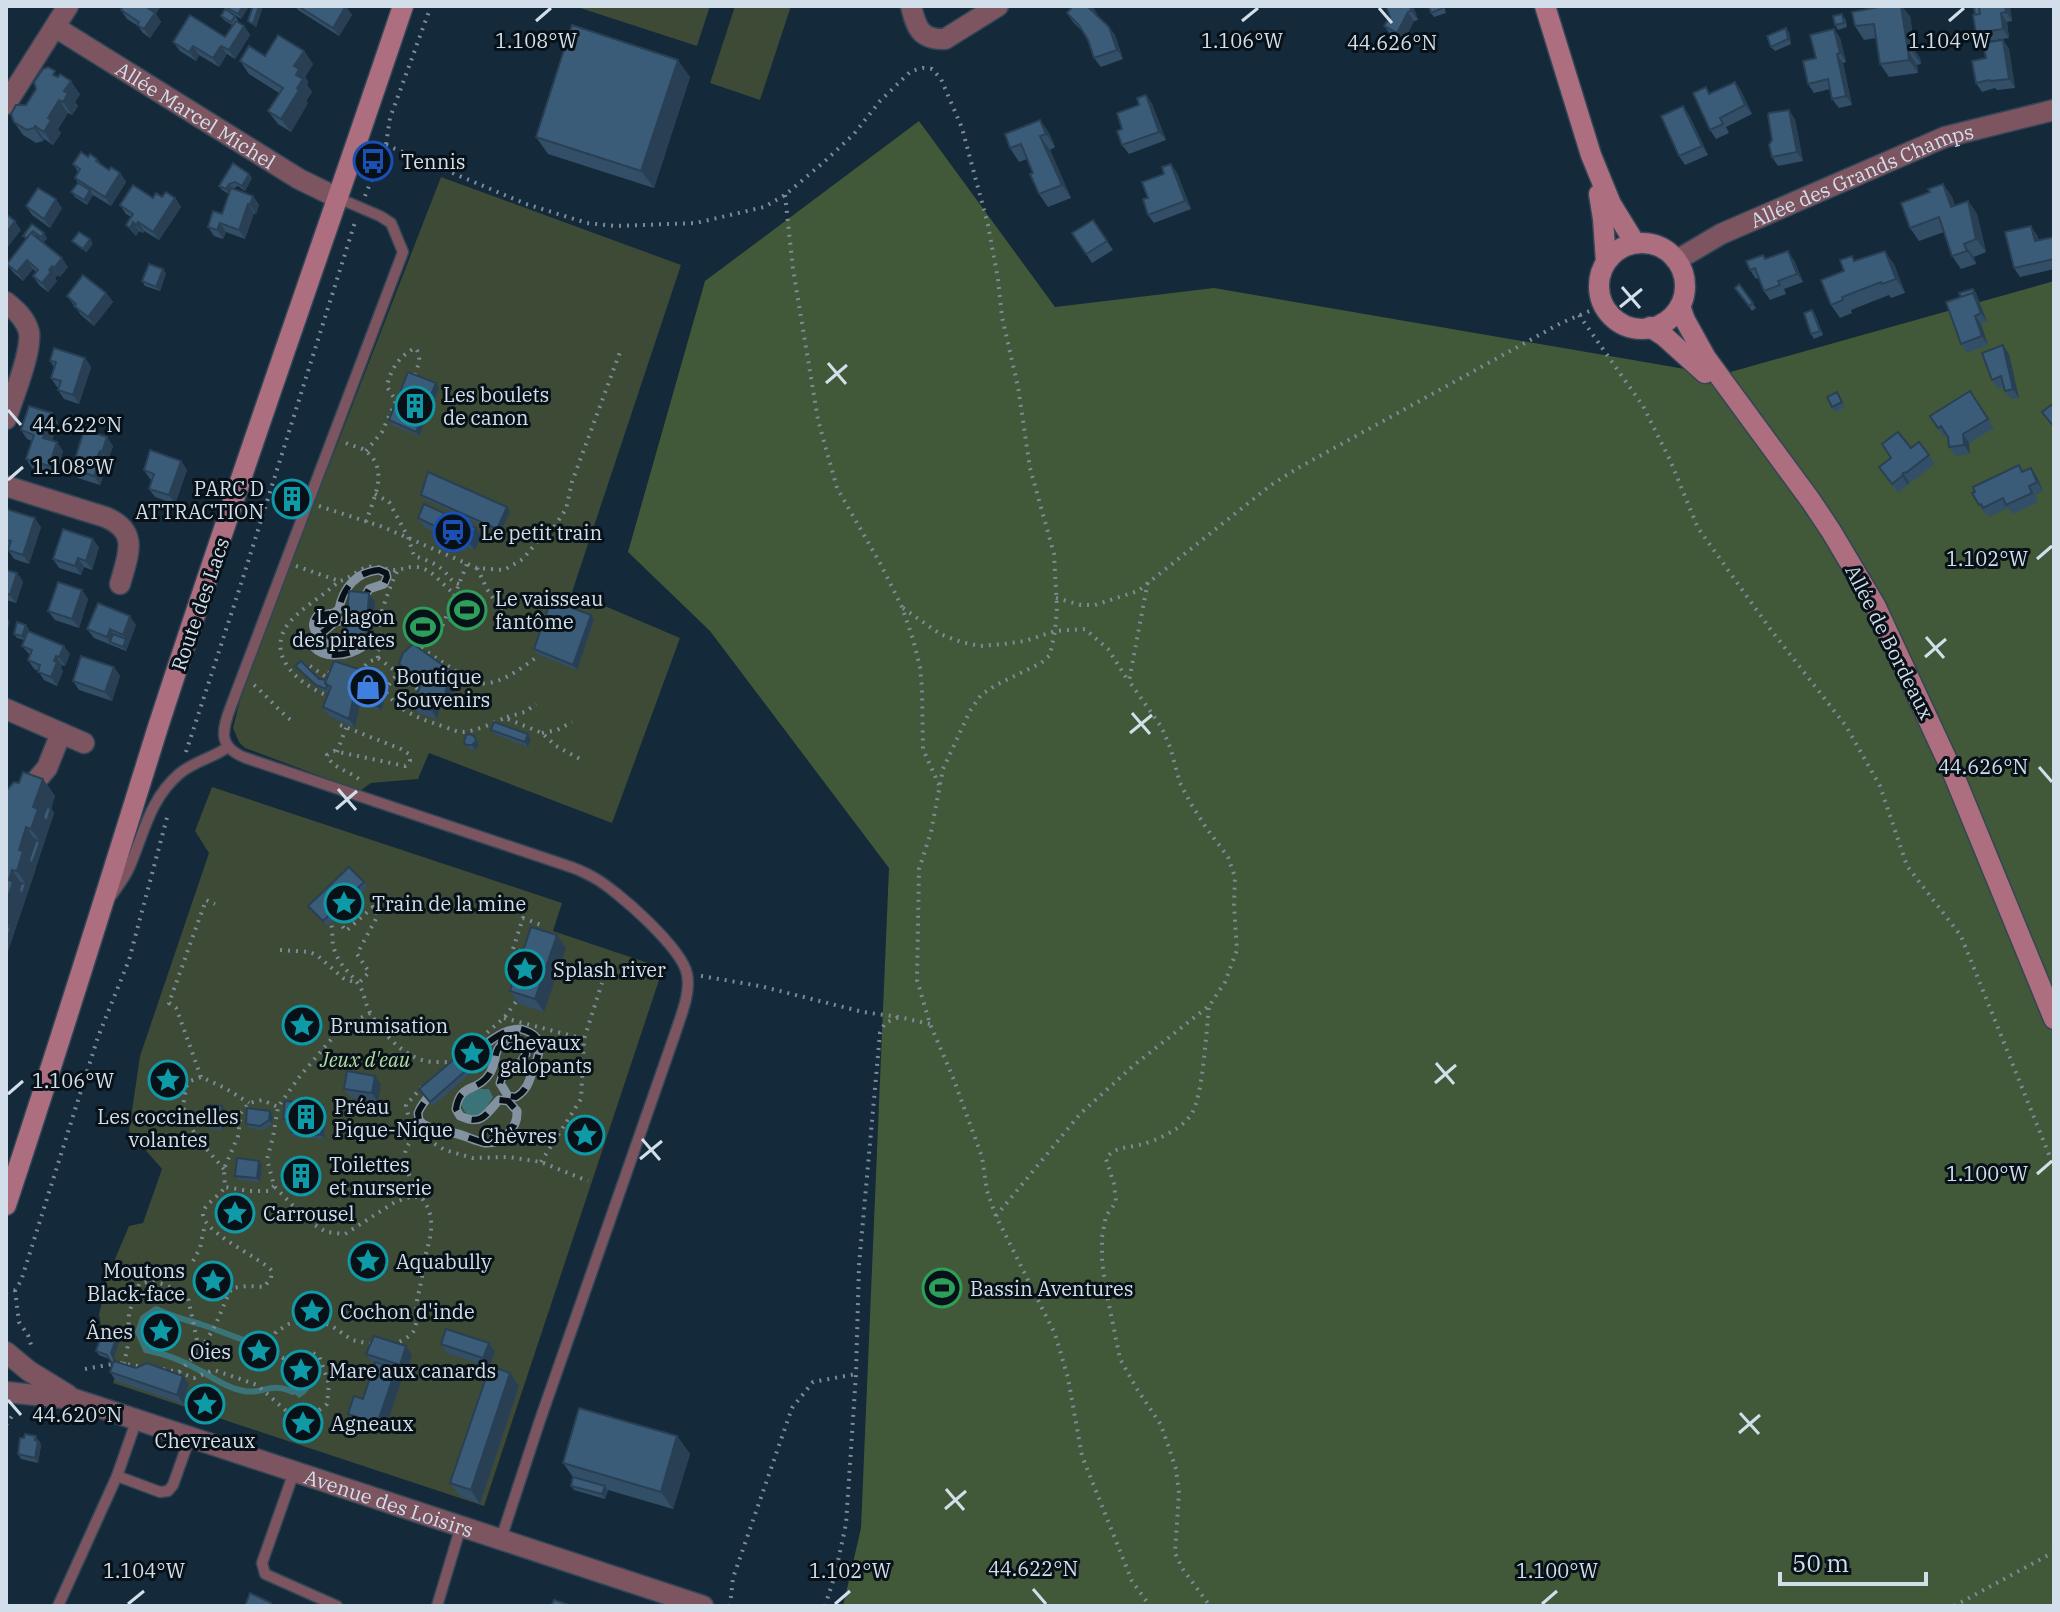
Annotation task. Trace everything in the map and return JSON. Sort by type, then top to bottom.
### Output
[{"type":"main road","name":"Route des Lacs","points":[[6,1205],[158,728],[403,6]]},
{"type":"main road","points":[[1545,6],[1591,155],[1617,216],[1635,243]]},
{"type":"main road","points":[[1591,155],[1603,219],[1606,262]]},
{"type":"main road","points":[[1635,243],[1651,244],[1665,249],[1677,260],[1685,277],[1685,292],[1671,318],[1659,326],[1640,329],[1614,319],[1601,299],[1599,284],[1602,269],[1616,251],[1635,243]]},
{"type":"main road","name":"Allée de Bordeaux","points":[[1680,306],[1699,348],[1825,521],[1875,605],[1953,773],[2054,1019]]},
{"type":"main road","name":"Allée de Bordeaux","points":[[1650,327],[1691,359],[1747,416]]},
{"type":"street","points":[[6,104],[68,6]]},
{"type":"street","points":[[911,6],[919,30],[924,35],[945,39],[998,6]]},
{"type":"street","name":"Allée Marcel Michel","points":[[55,27],[299,179],[338,198]]},
{"type":"street","name":"Allée des Grands Champs","points":[[1677,260],[1721,234],[1945,137],[2054,110]]},
{"type":"street","points":[[6,302],[21,316],[29,333],[28,350],[6,419]]},
{"type":"street","points":[[6,486],[105,517],[124,528],[129,551],[120,584]]},
{"type":"street","points":[[6,709],[84,743]]},
{"type":"street","points":[[6,816],[47,768],[61,733]]},
{"type":"street","name":"Avenue des Loisirs","points":[[6,1352],[29,1371],[74,1399]]},
{"type":"street","name":"Avenue des Loisirs","points":[[6,1392],[74,1399],[703,1606]]},
{"type":"lane","points":[[338,198],[391,223],[403,252],[225,723],[224,738],[228,747],[246,758],[593,876],[625,899],[679,957],[687,973],[686,997],[675,1034],[501,1539]]},
{"type":"lane","points":[[99,917],[129,869],[144,825],[161,793],[181,773],[228,747]]},
{"type":"lane","points":[[58,1606],[117,1476],[137,1419]]},
{"type":"lane","points":[[117,1476],[160,1492],[168,1491],[190,1437]]},
{"type":"lane","points":[[294,1472],[262,1563],[265,1574],[337,1606]]},
{"type":"lane","points":[[437,1606],[461,1526]]},
{"type":"path","points":[[181,773],[188,740],[241,584],[360,207],[386,145],[390,118],[431,6]]},
{"type":"path","points":[[386,145],[526,204],[587,223],[628,226],[696,223],[764,207],[785,195],[854,134],[880,101],[911,71],[923,68],[937,73],[962,128],[988,225],[1030,468],[1054,554],[1056,598],[1055,631],[1050,655],[1046,660],[996,685],[977,700],[943,769],[931,832],[919,869],[919,988],[982,1157],[987,1191],[996,1216],[1055,1334],[1068,1378],[1082,1456],[1132,1581],[1150,1606]]},
{"type":"path","points":[[785,195],[793,269],[818,420],[837,488],[880,563],[902,607],[913,639],[922,688],[923,749],[939,786]]},
{"type":"path","points":[[1056,598],[1081,605],[1095,605],[1138,591],[1271,485],[1298,468],[1579,315],[1604,305]]},
{"type":"path","points":[[1579,315],[1643,406],[1670,460],[1698,528],[1771,630],[1846,726],[1880,786],[1907,866],[1961,936],[2054,1167]]},
{"type":"path","points":[[366,451],[382,432],[396,401],[387,387],[389,374],[403,355],[415,348],[419,351],[420,360],[412,384],[416,386]]},
{"type":"path","points":[[317,505],[408,537],[477,568],[504,570],[523,559],[554,527],[566,509],[572,482],[620,352]]},
{"type":"path","points":[[394,406],[405,412]]},
{"type":"path","points":[[341,442],[366,451],[376,464],[380,477],[366,522]]},
{"type":"path","points":[[375,494],[389,502],[408,537],[414,556],[434,563],[459,584]]},
{"type":"path","points":[[384,691],[420,647],[432,641],[442,627],[467,563]]},
{"type":"path","points":[[292,575],[294,566],[339,581],[370,566],[398,570],[414,566],[436,575],[455,594]]},
{"type":"path","points":[[477,568],[507,620],[522,627]]},
{"type":"path","points":[[398,570],[380,615],[380,645],[377,652],[378,658],[422,692],[408,713]]},
{"type":"path","points":[[339,581],[296,616],[280,641],[283,661],[292,672],[312,688],[340,701]]},
{"type":"path","points":[[1129,681],[1148,581]]},
{"type":"path","points":[[902,607],[940,634],[980,646],[1025,641],[1055,631],[1085,629],[1108,649],[1162,728],[1186,794],[1228,857],[1235,877],[1237,950],[1225,982],[1210,1005],[1133,1066],[1080,1114],[996,1216]]},
{"type":"path","points":[[420,647],[479,685],[506,678],[537,657]]},
{"type":"path","points":[[356,682],[368,662],[378,658]]},
{"type":"path","points":[[310,666],[326,677],[332,669]]},
{"type":"path","points":[[347,667],[376,676],[384,691],[408,713],[455,731],[464,732],[525,712],[536,704]]},
{"type":"path","points":[[253,684],[292,721]]},
{"type":"path","points":[[352,713],[340,725],[409,754],[410,761],[405,766],[337,752],[327,755],[333,765],[354,774],[363,783]]},
{"type":"path","points":[[339,714],[342,720]]},
{"type":"path","points":[[505,718],[542,733],[556,746],[580,759]]},
{"type":"path","points":[[542,733],[572,722]]},
{"type":"path","points":[[337,752],[346,727]]},
{"type":"path","points":[[6,1292],[15,1290],[21,1281],[98,1037],[129,960],[168,812]]},
{"type":"path","points":[[201,1077],[176,1008],[169,1003],[206,900],[215,904]]},
{"type":"path","points":[[334,909],[346,931],[373,907],[378,915],[357,954],[369,972],[358,984]]},
{"type":"path","points":[[326,914],[332,924],[333,947],[343,969],[358,984],[370,1013],[386,1033],[403,1050],[422,1060],[454,1062]]},
{"type":"path","points":[[332,924],[338,917]]},
{"type":"path","points":[[520,959],[523,952],[513,949],[523,918],[541,925],[537,941]]},
{"type":"path","points":[[280,950],[310,952],[343,978],[358,984]]},
{"type":"path","points":[[687,973],[930,1024]]},
{"type":"path","points":[[541,1162],[581,1099],[584,1039],[602,983]]},
{"type":"path","points":[[472,1049],[504,1018],[521,992]]},
{"type":"path","points":[[1210,1005],[1198,1100],[1191,1116],[1167,1135],[1110,1153],[1106,1159],[1116,1202],[1106,1216],[1102,1237],[1106,1290],[1120,1359],[1161,1425],[1176,1469],[1179,1504],[1175,1553],[1182,1568],[1210,1606]]},
{"type":"path","points":[[370,1013],[340,1029],[278,1107],[267,1159],[274,1186],[307,1220],[326,1232],[345,1234],[395,1202],[421,1197]]},
{"type":"path","points":[[825,1606],[846,1524],[856,1374],[859,1265],[880,1033],[885,1023],[899,1017]]},
{"type":"path","points":[[504,1018],[584,1039]]},
{"type":"path","points":[[444,1069],[462,1054]]},
{"type":"path","points":[[224,1169],[196,1137],[183,1107],[186,1087],[190,1081],[201,1077],[249,1103]]},
{"type":"path","points":[[413,1138],[406,1105],[425,1084],[428,1088]]},
{"type":"path","points":[[193,1261],[200,1248],[205,1224],[202,1216],[204,1210],[225,1187],[224,1169],[238,1136],[241,1113],[249,1103],[262,1100],[278,1107]]},
{"type":"path","points":[[387,1344],[397,1344],[412,1334],[424,1259],[431,1240],[426,1204],[405,1166],[403,1155],[413,1138],[425,1138],[445,1150],[473,1158],[509,1157],[541,1162],[588,1181]]},
{"type":"path","points":[[225,1187],[269,1191],[274,1186]]},
{"type":"path","points":[[179,1372],[197,1355],[216,1324],[232,1288],[264,1287],[271,1278],[269,1266],[205,1224]]},
{"type":"path","points":[[124,1364],[129,1313],[139,1284],[148,1281],[162,1284],[188,1298],[197,1340],[203,1345]]},
{"type":"path","points":[[85,1369],[115,1363],[179,1372],[194,1378],[214,1370],[257,1385],[292,1416],[302,1418],[310,1417],[327,1404],[329,1384],[319,1356],[310,1351],[283,1358],[275,1351],[270,1345],[276,1332],[289,1324],[314,1319],[332,1326],[352,1340],[377,1345]]},
{"type":"path","points":[[730,1606],[733,1578],[792,1408],[813,1382],[856,1374]]},
{"type":"path","points":[[1954,1606],[2054,1552]]},
{"type":"green space","points":[[574,6],[710,6],[697,46]]},
{"type":"green space","points":[[735,6],[791,6],[760,100],[710,83]]},
{"type":"green space","points":[[441,177],[681,265],[572,592],[680,638],[612,823],[429,753],[418,779],[371,783],[360,791],[245,748],[233,728],[240,700],[279,594]]},
{"type":"green space","name":"Jeux d'eau","points":[[212,787],[562,903],[553,931],[663,968],[484,1506],[113,1383],[117,1371],[111,1359],[99,1355],[104,1342],[99,1315],[107,1278],[129,1226],[143,1223],[162,1169],[129,1131],[140,1056],[209,853],[195,831]]},
{"type":"shaded area","points":[[919,121],[1055,307],[1214,288],[1720,375],[2054,281],[2054,1606],[843,1606],[861,1528],[889,868],[710,631],[628,552],[705,281]]},
{"type":"shaded area","name":"Le vaisseau fantôme","points":[[459,594],[475,602],[482,613],[478,622],[464,631],[448,621]]},
{"type":"shaded area","points":[[480,1089],[489,1089],[493,1097],[483,1113],[473,1118],[464,1111],[461,1099]]},
{"type":"shaded area","points":[[303,1364],[310,1373],[311,1382],[308,1391],[299,1398],[293,1392],[292,1375],[295,1368]]},
{"type":"building","points":[[123,6],[149,6],[155,13],[144,29],[121,10]]},
{"type":"building","points":[[224,6],[243,6],[238,14]]},
{"type":"building","points":[[253,6],[259,6],[253,24],[248,21]]},
{"type":"building","points":[[298,6],[346,6],[333,28]]},
{"type":"building","points":[[1073,6],[1089,6],[1109,27],[1117,50],[1094,58],[1079,25],[1067,13]]},
{"type":"building","points":[[1386,6],[1410,6],[1411,11],[1397,33],[1384,26],[1390,17]]},
{"type":"building","points":[[1429,6],[1442,6],[1443,8],[1431,13]]},
{"type":"building","points":[[1901,6],[1907,45],[1911,45],[1912,51],[1908,51],[1909,60],[1880,64],[1874,24],[1855,26],[1852,12]]},
{"type":"building","points":[[1974,6],[1979,6],[1980,14],[1975,15]]},
{"type":"building","points":[[1979,6],[2005,6],[2006,12],[2001,13],[2003,29],[1976,33],[1973,15],[1980,14]]},
{"type":"building","points":[[225,9],[235,16],[231,22],[221,16]]},
{"type":"building","points":[[1842,14],[1844,23],[1835,25],[1833,16]]},
{"type":"building","points":[[190,15],[225,37],[236,21],[244,26],[229,50],[221,46],[213,58],[193,46],[189,52],[173,42]]},
{"type":"building","points":[[572,25],[678,60],[641,171],[536,137]]},
{"type":"building","points":[[1786,28],[1788,39],[1771,47],[1767,36]]},
{"type":"building","points":[[1834,29],[1846,96],[1832,99],[1828,79],[1808,84],[1803,61],[1816,58],[1810,35]]},
{"type":"building","points":[[278,35],[304,51],[294,66],[299,69],[296,75],[303,79],[281,119],[268,111],[283,88],[240,61],[249,46],[265,56]]},
{"type":"building","points":[[2003,40],[2009,79],[1976,83],[1972,61],[1986,58],[1983,43]]},
{"type":"building","points":[[48,67],[55,71],[53,75],[58,77],[60,74],[71,81],[64,91],[68,93],[63,102],[59,100],[44,132],[35,126],[27,130],[14,122],[11,114],[16,105],[26,105],[36,89],[34,82]]},
{"type":"building","points":[[1735,82],[1745,105],[1720,118],[1723,124],[1710,130],[1693,93],[1706,87],[1709,94]]},
{"type":"building","points":[[1146,95],[1159,132],[1122,145],[1117,131],[1122,129],[1117,113],[1139,105],[1137,98]]},
{"type":"building","points":[[1683,106],[1702,146],[1679,156],[1661,116]]},
{"type":"building","points":[[1789,110],[1797,152],[1772,157],[1768,115]]},
{"type":"building","points":[[1040,120],[1046,134],[1040,136],[1062,185],[1039,194],[1021,144],[1010,148],[1005,134]]},
{"type":"building","points":[[81,152],[88,157],[90,154],[109,170],[111,167],[120,173],[105,197],[75,178],[80,169],[73,164]]},
{"type":"building","points":[[233,163],[249,174],[242,186],[235,182],[226,189],[219,186]]},
{"type":"building","points":[[1171,164],[1185,201],[1148,215],[1143,199],[1148,198],[1142,182],[1164,174],[1162,167]]},
{"type":"building","points":[[78,183],[90,190],[84,200],[71,192]]},
{"type":"building","points":[[1943,184],[1951,207],[1968,201],[1976,239],[1964,244],[1967,251],[1952,256],[1939,217],[1910,228],[1901,203]]},
{"type":"building","points":[[133,185],[153,198],[156,193],[162,197],[166,192],[175,198],[153,232],[138,222],[136,225],[133,222],[130,228],[126,225],[133,214],[120,205]]},
{"type":"building","points":[[38,188],[56,199],[44,219],[26,206]]},
{"type":"building","points":[[231,188],[253,196],[239,230],[220,223],[217,230],[208,227],[213,211],[222,214]]},
{"type":"building","points":[[6,214],[15,221],[6,233]]},
{"type":"building","points":[[1093,220],[1107,241],[1086,254],[1072,233]]},
{"type":"building","points":[[32,224],[44,233],[41,237],[33,231],[27,238],[23,236]]},
{"type":"building","points":[[2031,226],[2035,241],[2054,237],[2054,259],[2014,268],[2005,232]]},
{"type":"building","points":[[79,232],[90,239],[83,249],[72,241]]},
{"type":"building","points":[[31,233],[62,258],[54,268],[52,266],[42,283],[33,276],[38,270],[27,260],[17,272],[7,264]]},
{"type":"building","points":[[1788,251],[1797,274],[1778,281],[1780,285],[1764,291],[1755,268],[1750,270],[1746,261],[1763,255],[1765,259]]},
{"type":"building","points":[[1885,251],[1896,279],[1842,297],[1843,300],[1831,305],[1821,280],[1844,271],[1840,260],[1852,256],[1854,261]]},
{"type":"building","points":[[149,264],[163,269],[156,287],[142,281]]},
{"type":"building","points":[[83,275],[106,293],[88,317],[67,296]]},
{"type":"building","points":[[1739,284],[1753,303],[1749,306],[1735,288]]},
{"type":"building","points":[[1973,289],[1976,297],[1973,293],[1961,297],[1959,293]]},
{"type":"building","points":[[1973,293],[1981,313],[1975,316],[1982,336],[1961,344],[1946,302]]},
{"type":"building","points":[[1812,310],[1820,331],[1811,334],[1804,313]]},
{"type":"building","points":[[2003,345],[2013,389],[2005,391],[2001,376],[1992,380],[1982,353]]},
{"type":"building","points":[[54,348],[85,358],[73,395],[58,390],[61,381],[51,378],[56,362],[50,361]]},
{"type":"building","name":"Les boulets de canon","points":[[408,372],[436,383],[416,432],[389,420]]},
{"type":"building","points":[[1970,391],[1988,419],[1963,434],[1964,445],[1949,447],[1948,437],[1930,416]]},
{"type":"building","points":[[1837,392],[1842,402],[1832,407],[1827,397]]},
{"type":"building","points":[[2054,403],[2054,427],[2042,412]]},
{"type":"building","points":[[29,406],[52,413],[43,438],[57,442],[49,466],[26,459],[34,435],[21,430]]},
{"type":"building","points":[[84,430],[107,437],[98,455],[101,456],[94,476],[72,469]]},
{"type":"building","points":[[1898,432],[1911,448],[1919,442],[1929,455],[1892,484],[1879,467],[1891,458],[1882,444]]},
{"type":"building","points":[[150,450],[181,461],[169,495],[149,489],[154,474],[144,470]]},
{"type":"building","points":[[2019,465],[2022,472],[2031,468],[2037,482],[2029,486],[2032,493],[2006,505],[2003,498],[1983,508],[1979,505],[1972,493],[1975,492],[1973,487]]},
{"type":"building","points":[[428,472],[507,507],[497,529],[421,495]]},
{"type":"building","points":[[285,488],[294,491],[292,501],[283,498]]},
{"type":"building","points":[[424,504],[476,528],[468,542],[418,518]]},
{"type":"building","points":[[6,509],[35,518],[23,555],[8,550],[11,541],[6,540]]},
{"type":"building","points":[[63,529],[93,539],[86,561],[78,558],[75,566],[53,559]]},
{"type":"building","points":[[6,570],[17,573],[10,595],[6,593]]},
{"type":"building","points":[[58,582],[82,590],[72,619],[48,611]]},
{"type":"building","points":[[349,591],[369,593],[366,639],[345,635]]},
{"type":"building","points":[[551,600],[591,615],[573,665],[534,649]]},
{"type":"building","points":[[98,603],[130,616],[123,635],[110,629],[107,637],[87,629]]},
{"type":"building","points":[[17,622],[26,625],[22,636],[14,634]]},
{"type":"building","points":[[28,631],[64,646],[59,657],[56,656],[51,677],[38,672],[40,665],[28,660],[32,650],[22,646]]},
{"type":"building","points":[[113,634],[126,639],[123,647],[110,642]]},
{"type":"building","points":[[413,644],[451,671],[444,698],[435,695],[431,710],[413,705],[422,681],[399,664],[403,653]]},
{"type":"building","points":[[81,656],[114,667],[105,692],[73,681]]},
{"type":"building","points":[[301,661],[319,679],[327,680],[326,689],[316,685],[295,666]]},
{"type":"building","points":[[334,661],[367,672],[361,697],[354,695],[349,719],[323,707],[331,687],[325,683]]},
{"type":"building","points":[[367,692],[381,698],[378,707],[364,701]]},
{"type":"building","points":[[494,722],[528,734],[525,742],[491,730]]},
{"type":"building","points":[[470,734],[476,741],[466,745],[466,735]]},
{"type":"building","points":[[23,772],[43,779],[33,807],[38,809],[31,829],[26,827],[19,850],[23,851],[17,871],[12,870],[9,880],[13,882],[6,903],[6,791],[14,782],[19,783]]},
{"type":"building","points":[[47,807],[51,808],[47,822],[43,817]]},
{"type":"building","points":[[36,840],[40,842],[32,864],[29,860]]},
{"type":"building","points":[[349,867],[364,882],[323,921],[308,906]]},
{"type":"building","points":[[21,883],[26,884],[22,895],[19,890]]},
{"type":"building","points":[[531,927],[557,935],[535,999],[510,991]]},
{"type":"building","points":[[520,951],[523,952],[514,978],[510,977]]},
{"type":"building","points":[[477,1040],[487,1052],[430,1102],[419,1089]]},
{"type":"building","points":[[347,1071],[375,1076],[372,1093],[344,1089]]},
{"type":"building","name":"Préau Pique-Nique","points":[[285,1101],[323,1105],[321,1135],[291,1132],[291,1120],[283,1119]]},
{"type":"building","points":[[208,1105],[222,1106],[220,1125],[206,1124]]},
{"type":"building","points":[[247,1108],[270,1111],[269,1120],[260,1126],[246,1124]]},
{"type":"building","points":[[237,1158],[259,1161],[257,1178],[235,1176]]},
{"type":"building","name":"Toilettes et nurserie","points":[[290,1160],[309,1162],[307,1183],[288,1182]]},
{"type":"building","points":[[105,1325],[119,1330],[111,1353],[115,1361],[113,1365],[107,1355],[96,1351]]},
{"type":"building","points":[[446,1329],[489,1343],[483,1358],[441,1344]]},
{"type":"building","points":[[374,1336],[406,1346],[400,1365],[366,1354]]},
{"type":"building","points":[[114,1361],[136,1368],[147,1363],[183,1376],[177,1395],[110,1372]]},
{"type":"building","points":[[375,1362],[396,1369],[377,1424],[348,1414],[354,1396],[363,1399]]},
{"type":"building","points":[[490,1366],[510,1373],[471,1490],[450,1483]]},
{"type":"building","points":[[579,1408],[677,1436],[661,1492],[563,1463]]},
{"type":"building","points":[[25,1434],[36,1436],[35,1458],[18,1454],[20,1438],[24,1438]]},
{"type":"building","points":[[573,1477],[605,1486],[602,1494],[571,1486]]},
{"type":"building","points":[[250,1593],[271,1603],[271,1606],[245,1606]]},
{"type":"building","points":[[554,1600],[572,1606],[551,1606]]},
{"type":"waterway","points":[[257,1344],[156,1309],[143,1318],[138,1332],[146,1350],[180,1360],[232,1388],[251,1392],[278,1388],[293,1392]]},
{"type":"railway","points":[[379,570],[387,577],[384,584],[369,589],[365,596],[362,647],[337,655],[318,651],[314,647],[316,640],[332,643],[347,639],[352,630],[347,622],[339,621],[322,633],[316,632],[314,624],[317,616],[334,613],[352,582],[364,574],[379,570]]},
{"type":"railway","points":[[521,1029],[535,1036],[539,1045],[525,1089],[516,1097],[508,1096],[500,1083],[503,1074],[517,1067],[526,1054],[523,1043],[514,1038],[501,1045],[490,1073],[461,1095],[456,1109],[460,1116],[473,1120],[486,1114],[499,1100],[508,1101],[517,1111],[515,1123],[508,1134],[498,1141],[485,1143],[434,1129],[420,1121],[418,1113],[423,1104],[458,1067],[498,1036],[521,1029]]},
{"type":"place","name":"Tennis","points":[[373,161]]},
{"type":"place","name":"Les boulets de canon","points":[[415,406]]},
{"type":"place","name":"PARC D ATTRACTION","points":[[292,499]]},
{"type":"place","name":"Le petit train","points":[[453,532]]},
{"type":"place","name":"Le vaisseau fantôme","points":[[467,610]]},
{"type":"place","name":"Le lagon des pirates","points":[[423,627]]},
{"type":"place","name":"Boutique Souvenirs","points":[[368,687]]},
{"type":"place","name":"Train de la mine","points":[[344,903]]},
{"type":"place","name":"Splash river","points":[[525,969]]},
{"type":"place","name":"Brumisation","points":[[302,1025]]},
{"type":"place","name":"Chevaux galopants","points":[[472,1053]]},
{"type":"place","name":"Les coccinelles volantes","points":[[168,1080]]},
{"type":"place","name":"Préau Pique-Nique","points":[[306,1117]]},
{"type":"place","name":"Chèvres","points":[[585,1135]]},
{"type":"place","name":"Toilettes et nurserie","points":[[301,1176]]},
{"type":"place","name":"Carrousel","points":[[235,1213]]},
{"type":"place","name":"Aquabully","points":[[368,1261]]},
{"type":"place","name":"Moutons Black-face","points":[[213,1281]]},
{"type":"place","name":"Bassin Aventures","points":[[942,1288]]},
{"type":"place","name":"Cochon d'inde","points":[[312,1311]]},
{"type":"place","name":"Ânes","points":[[161,1331]]},
{"type":"place","name":"Oies","points":[[259,1351]]},
{"type":"place","name":"Mare aux canards","points":[[301,1370]]},
{"type":"place","name":"Chevreaux","points":[[205,1404]]},
{"type":"place","name":"Agneaux","points":[[303,1423]]}]
